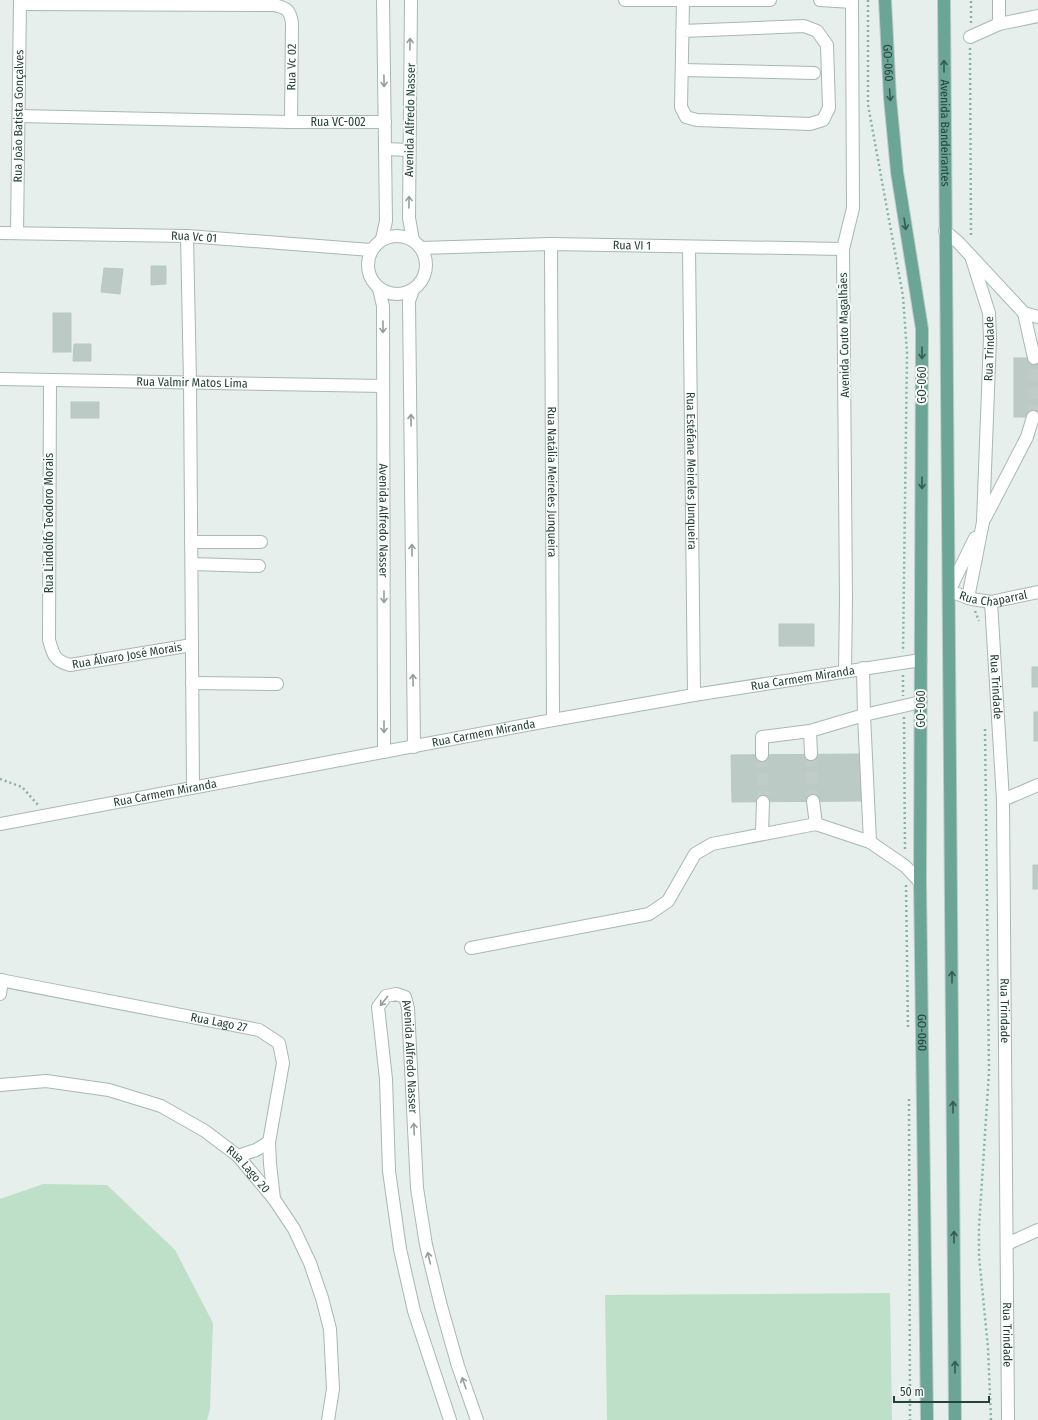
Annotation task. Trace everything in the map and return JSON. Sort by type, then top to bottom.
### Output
[{"type":"main road","name":"GO-060","points":[[885,0],[890,98],[897,172],[922,329],[920,882],[927,1420]]},
{"type":"main road","name":"Avenida Bandeirantes","points":[[944,0],[945,231]]},
{"type":"main road","name":"GO-060","points":[[945,231],[955,1420]]},
{"type":"street","name":"Avenida Alfredo Nasser","points":[[382,239],[386,221],[383,0]]},
{"type":"street","name":"Avenida Alfredo Nasser","points":[[411,0],[409,218],[417,244]]},
{"type":"street","points":[[625,0],[770,0]]},
{"type":"street","points":[[682,32],[804,26],[817,31],[827,45],[829,108],[823,120],[810,124],[697,120],[686,117],[681,108],[682,32],[683,0]]},
{"type":"street","points":[[820,0],[852,1]]},
{"type":"street","points":[[999,0],[999,24]]},
{"type":"street","name":"Avenida Couto Magalhães","points":[[845,671],[846,600],[843,249],[853,208],[852,1]]},
{"type":"street","name":"Rua João Batista Gonçalves","points":[[17,233],[20,2]]},
{"type":"street","name":"Rua Vc 02","points":[[20,2],[266,5],[284,7],[290,13],[292,23],[291,122]]},
{"type":"street","points":[[970,37],[999,24],[1038,16]]},
{"type":"street","points":[[682,70],[814,74]]},
{"type":"street","points":[[19,116],[291,122]]},
{"type":"street","name":"Rua VC-002","points":[[291,122],[384,122]]},
{"type":"street","points":[[385,149],[409,150]]},
{"type":"street","points":[[945,231],[958,242],[1024,313],[1034,358]]},
{"type":"street","name":"Rua Vc 01","points":[[0,233],[188,236],[371,250]]},
{"type":"street","points":[[396,235],[406,237],[417,244],[424,253],[427,268],[425,277],[419,285],[413,290],[402,295],[397,295],[379,289],[372,282],[368,272],[368,260],[371,250],[382,239],[396,235]]},
{"type":"street","points":[[188,236],[193,787]]},
{"type":"street","name":"Rua VI 1","points":[[417,244],[551,244],[843,249]]},
{"type":"street","name":"Rua Natália Meireles Junqueira","points":[[551,244],[554,720]]},
{"type":"street","name":"Rua Estéfane Meireles Junqueira","points":[[689,247],[694,695]]},
{"type":"street","name":"Rua Trindade","points":[[968,598],[983,522],[990,338],[989,313],[971,256]]},
{"type":"street","name":"Avenida Alfredo Nasser","points":[[379,289],[383,306],[384,752]]},
{"type":"street","points":[[413,290],[410,301],[414,747]]},
{"type":"street","points":[[1024,313],[1038,317]]},
{"type":"street","name":"Rua Valmir Matos Lima","points":[[0,379],[383,386]]},
{"type":"street","name":"Rua Lindolfo Teodoro Morais","points":[[50,380],[49,640],[52,652],[56,659],[62,663]]},
{"type":"street","points":[[949,590],[1027,437],[1033,417]]},
{"type":"street","points":[[191,542],[261,542]]},
{"type":"street","points":[[192,564],[259,566]]},
{"type":"street","name":"Rua Chaparral","points":[[949,590],[968,598],[991,602],[1038,592]]},
{"type":"street","name":"Rua Trindade","points":[[991,602],[1003,800],[1008,1420]]},
{"type":"street","name":"Rua Álvaro José Morais","points":[[62,663],[70,665],[192,645]]},
{"type":"street","name":"Rua Carmem Miranda","points":[[0,824],[694,695],[921,660]]},
{"type":"street","points":[[863,668],[870,842]]},
{"type":"street","points":[[192,683],[277,684]]},
{"type":"street","points":[[762,755],[762,737],[810,731],[864,715],[921,702]]},
{"type":"street","points":[[810,731],[811,754]]},
{"type":"street","points":[[1003,800],[1038,785]]},
{"type":"street","points":[[813,801],[816,824]]},
{"type":"street","points":[[762,833],[763,802]]},
{"type":"street","points":[[472,948],[648,914],[668,901],[695,854],[712,844],[762,833],[816,824],[870,842],[905,866],[920,882]]},
{"type":"street","points":[[0,994],[1,980]]},
{"type":"street","name":"Rua Lago 27","points":[[1,980],[259,1030],[279,1043],[283,1063],[269,1142],[274,1199]]},
{"type":"street","name":"Avenida Alfredo Nasser","points":[[450,1420],[414,1310],[400,1250],[389,1171],[386,1079],[378,1007],[386,996],[396,994],[405,997],[408,1008],[417,1188],[426,1245],[440,1306],[458,1366],[477,1420]]},
{"type":"street","name":"Rua Lago 20","points":[[0,1085],[46,1081],[109,1090],[161,1106],[204,1131],[238,1156],[274,1199],[294,1229],[310,1263],[322,1298],[330,1329],[333,1389],[329,1418]]},
{"type":"street","points":[[238,1156],[256,1150],[269,1142]]},
{"type":"street","points":[[1007,1244],[1038,1230]]},
{"type":"path","points":[[971,0],[971,256]]},
{"type":"path","points":[[968,598],[977,614],[981,628]]},
{"type":"path","points":[[985,728],[989,1072],[978,1228],[979,1256],[988,1348],[991,1420]]},
{"type":"path","points":[[0,779],[22,787],[48,816]]},
{"type":"green space","points":[[43,1184],[107,1185],[175,1250],[213,1323],[210,1409],[207,1420],[0,1420],[0,1199]]},
{"type":"green space","points":[[890,1293],[892,1420],[607,1420],[605,1295]]},
{"type":"building","points":[[151,266],[166,266],[166,284],[151,285]]},
{"type":"building","points":[[104,268],[123,269],[120,294],[101,292]]},
{"type":"building","points":[[53,313],[71,313],[71,352],[53,352]]},
{"type":"building","points":[[74,344],[91,344],[91,361],[73,361]]},
{"type":"building","points":[[1014,358],[1038,358],[1038,417],[1014,417]]},
{"type":"building","points":[[71,402],[99,402],[99,418],[71,418]]},
{"type":"building","points":[[779,624],[814,624],[814,646],[779,646]]},
{"type":"building","points":[[1032,667],[1038,667],[1038,687],[1032,687]]},
{"type":"building","points":[[1034,712],[1038,712],[1038,741],[1034,741]]},
{"type":"building","points":[[862,754],[863,801],[732,802],[731,755]]},
{"type":"building","points":[[1033,865],[1038,865],[1038,889],[1033,889]]},
{"type":"tunnel","points":[[1033,417],[1034,358]]},
{"type":"tunnel","points":[[811,754],[813,801]]},
{"type":"tunnel","points":[[762,755],[763,802]]}]
